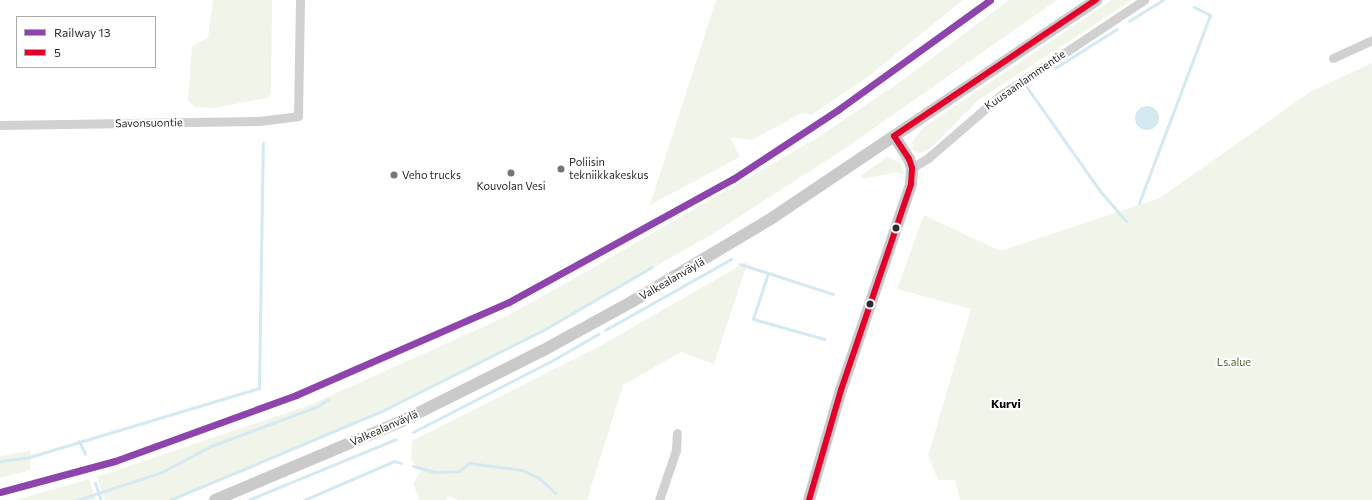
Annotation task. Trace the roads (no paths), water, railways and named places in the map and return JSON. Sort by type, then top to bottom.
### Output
[{"type":"main road","name":"Valkealanväylä","points":[[215,500],[402,421],[542,351],[736,241],[1096,0]]},
{"type":"main road","points":[[809,500],[841,390],[911,184],[912,168],[894,136]]},
{"type":"street","name":"Savonsuontie","points":[[0,125],[259,121],[298,116],[300,0]]},
{"type":"street","name":"Kuusaanlammentie","points":[[912,168],[928,158],[1001,95],[1144,0]]},
{"type":"street","points":[[1333,58],[1372,40]]},
{"type":"street","points":[[659,500],[676,450],[677,433]]},
{"type":"water","points":[[1147,106],[1156,109],[1159,118],[1156,127],[1147,130],[1138,127],[1135,118],[1138,109]]},
{"type":"waterway","points":[[1129,21],[1163,0]]},
{"type":"waterway","points":[[1139,203],[1210,15],[1194,7]]},
{"type":"waterway","points":[[1055,68],[1117,29]]},
{"type":"waterway","points":[[1026,86],[1100,191],[1126,221]]},
{"type":"waterway","points":[[0,461],[26,458],[259,388],[263,143]]},
{"type":"waterway","points":[[605,330],[731,259]]},
{"type":"waterway","points":[[740,264],[833,294]]},
{"type":"waterway","points":[[170,500],[386,409],[547,328],[652,267]]},
{"type":"waterway","points":[[768,273],[753,319],[824,339]]},
{"type":"waterway","points":[[413,432],[553,360],[598,334]]},
{"type":"waterway","points":[[77,500],[162,472],[211,446],[316,407],[329,399]]},
{"type":"waterway","points":[[248,500],[396,439]]},
{"type":"waterway","points":[[79,441],[85,454]]},
{"type":"waterway","points":[[304,500],[394,461],[401,463]]},
{"type":"waterway","points":[[413,466],[436,472],[459,471],[469,463],[522,470],[539,478],[555,493]]},
{"type":"waterway","points":[[95,483],[101,500]]},
{"type":"rail line","name":"13","points":[[0,492],[115,461],[296,395],[509,302],[733,179],[839,109],[990,0]]},
{"type":"place","name":"Poliisin tekniikkakeskus","points":[[561,169]]},
{"type":"place","name":"Kouvolan Vesi","points":[[511,173]]},
{"type":"place","name":"Veho trucks","points":[[394,175]]},
{"type":"district","name":"Kurvi","points":[[1006,404]]},
{"type":"park label","name":"Ls.alue","points":[[1234,362]]}]
